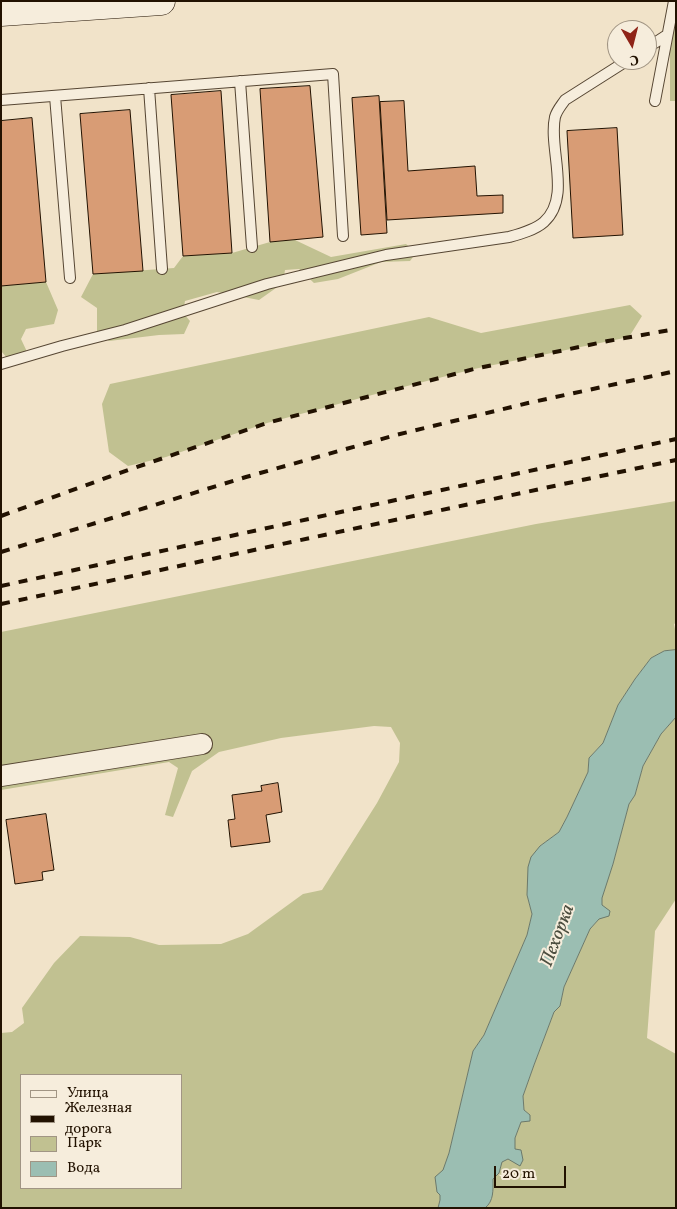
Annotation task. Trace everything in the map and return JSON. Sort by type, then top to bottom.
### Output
[{"type":"main road","points":[[1,12],[43,5],[161,1]]},
{"type":"street","points":[[1,776],[202,744]]},
{"type":"lane","points":[[655,101],[674,1]]},
{"type":"lane","points":[[657,42],[667,35]]},
{"type":"lane","points":[[1,364],[125,330],[267,284],[386,255],[509,237],[528,231],[544,222],[555,207],[558,187],[554,129],[558,109],[565,100],[612,70]]},
{"type":"lane","points":[[1,100],[333,74],[343,236]]},
{"type":"lane","points":[[240,81],[252,247]]},
{"type":"lane","points":[[149,88],[162,269]]},
{"type":"lane","points":[[55,96],[70,278]]},
{"type":"green space","points":[[674,29],[676,29],[676,101],[670,101],[670,38]]},
{"type":"green space","points":[[295,240],[331,257],[406,244],[416,253],[410,261],[381,262],[338,279],[314,283],[299,269],[285,270],[283,283],[259,300],[217,292],[185,301],[183,313],[190,321],[184,334],[109,341],[97,333],[97,308],[81,297],[93,274],[174,268],[183,256],[232,253],[270,242]]},
{"type":"green space","points":[[46,282],[58,310],[54,324],[26,329],[21,339],[29,356],[8,359],[1,351],[1,286]]},
{"type":"green space","points":[[630,305],[642,316],[629,337],[474,369],[372,395],[267,423],[166,457],[128,466],[109,452],[102,404],[110,384],[429,317],[481,333]]},
{"type":"green space","points":[[676,501],[676,623],[674,624],[676,650],[664,651],[651,658],[635,679],[618,705],[603,743],[589,758],[588,772],[559,832],[540,846],[527,895],[532,914],[527,935],[484,1035],[473,1051],[449,1153],[437,1192],[440,1194],[438,1208],[1,1208],[1,1033],[12,1032],[24,1023],[22,1008],[54,963],[80,936],[130,937],[159,945],[221,944],[248,934],[303,894],[322,890],[377,803],[399,762],[400,743],[391,727],[374,726],[281,738],[219,752],[192,771],[173,817],[165,815],[178,768],[169,762],[1,790],[1,632],[536,524]]},
{"type":"green space","points":[[676,717],[676,899],[655,931],[647,1038],[676,1054],[676,1208],[485,1208],[491,1199],[493,1179],[499,1173],[502,1161],[508,1159],[515,1149],[515,1138],[521,1122],[530,1115],[524,1110],[523,1096],[554,1012],[560,1006],[564,987],[590,929],[599,919],[602,904],[601,898],[613,864],[629,804],[635,795],[643,766],[661,734]]},
{"type":"water","name":"Пехорка","points":[[676,650],[676,717],[661,734],[643,766],[635,795],[629,804],[602,898],[602,905],[610,911],[609,916],[599,919],[590,929],[564,987],[560,1006],[554,1012],[523,1096],[524,1110],[530,1115],[530,1121],[521,1122],[515,1138],[515,1149],[521,1150],[523,1160],[520,1166],[508,1159],[502,1162],[499,1173],[493,1179],[491,1199],[485,1208],[438,1208],[440,1195],[437,1192],[435,1177],[443,1170],[449,1153],[473,1051],[484,1035],[527,935],[532,914],[527,895],[528,867],[531,857],[540,846],[559,832],[588,772],[589,758],[603,743],[618,705],[635,679],[651,658],[664,651]]},
{"type":"building","points":[[310,86],[323,237],[270,242],[260,89]]},
{"type":"building","points":[[221,91],[232,253],[183,256],[171,95]]},
{"type":"building","points":[[379,96],[387,233],[361,235],[352,98]]},
{"type":"building","points":[[404,101],[408,171],[475,166],[477,196],[503,195],[503,213],[387,220],[380,102]]},
{"type":"building","points":[[130,110],[143,271],[93,274],[80,114]]},
{"type":"building","points":[[32,118],[46,282],[1,286],[1,121]]},
{"type":"building","points":[[617,128],[623,235],[573,238],[567,131]]},
{"type":"building","points":[[278,783],[282,812],[266,815],[270,842],[231,847],[228,820],[235,819],[232,795],[262,791],[261,786]]},
{"type":"building","points":[[46,814],[54,870],[42,872],[43,880],[15,884],[6,820]]},
{"type":"railway","points":[[1,516],[128,470],[267,423],[474,369],[676,329]]},
{"type":"railway","points":[[1,552],[246,477],[396,435],[528,403],[676,371]]},
{"type":"railway","points":[[1,586],[676,439]]},
{"type":"railway","points":[[1,604],[676,460]]}]
